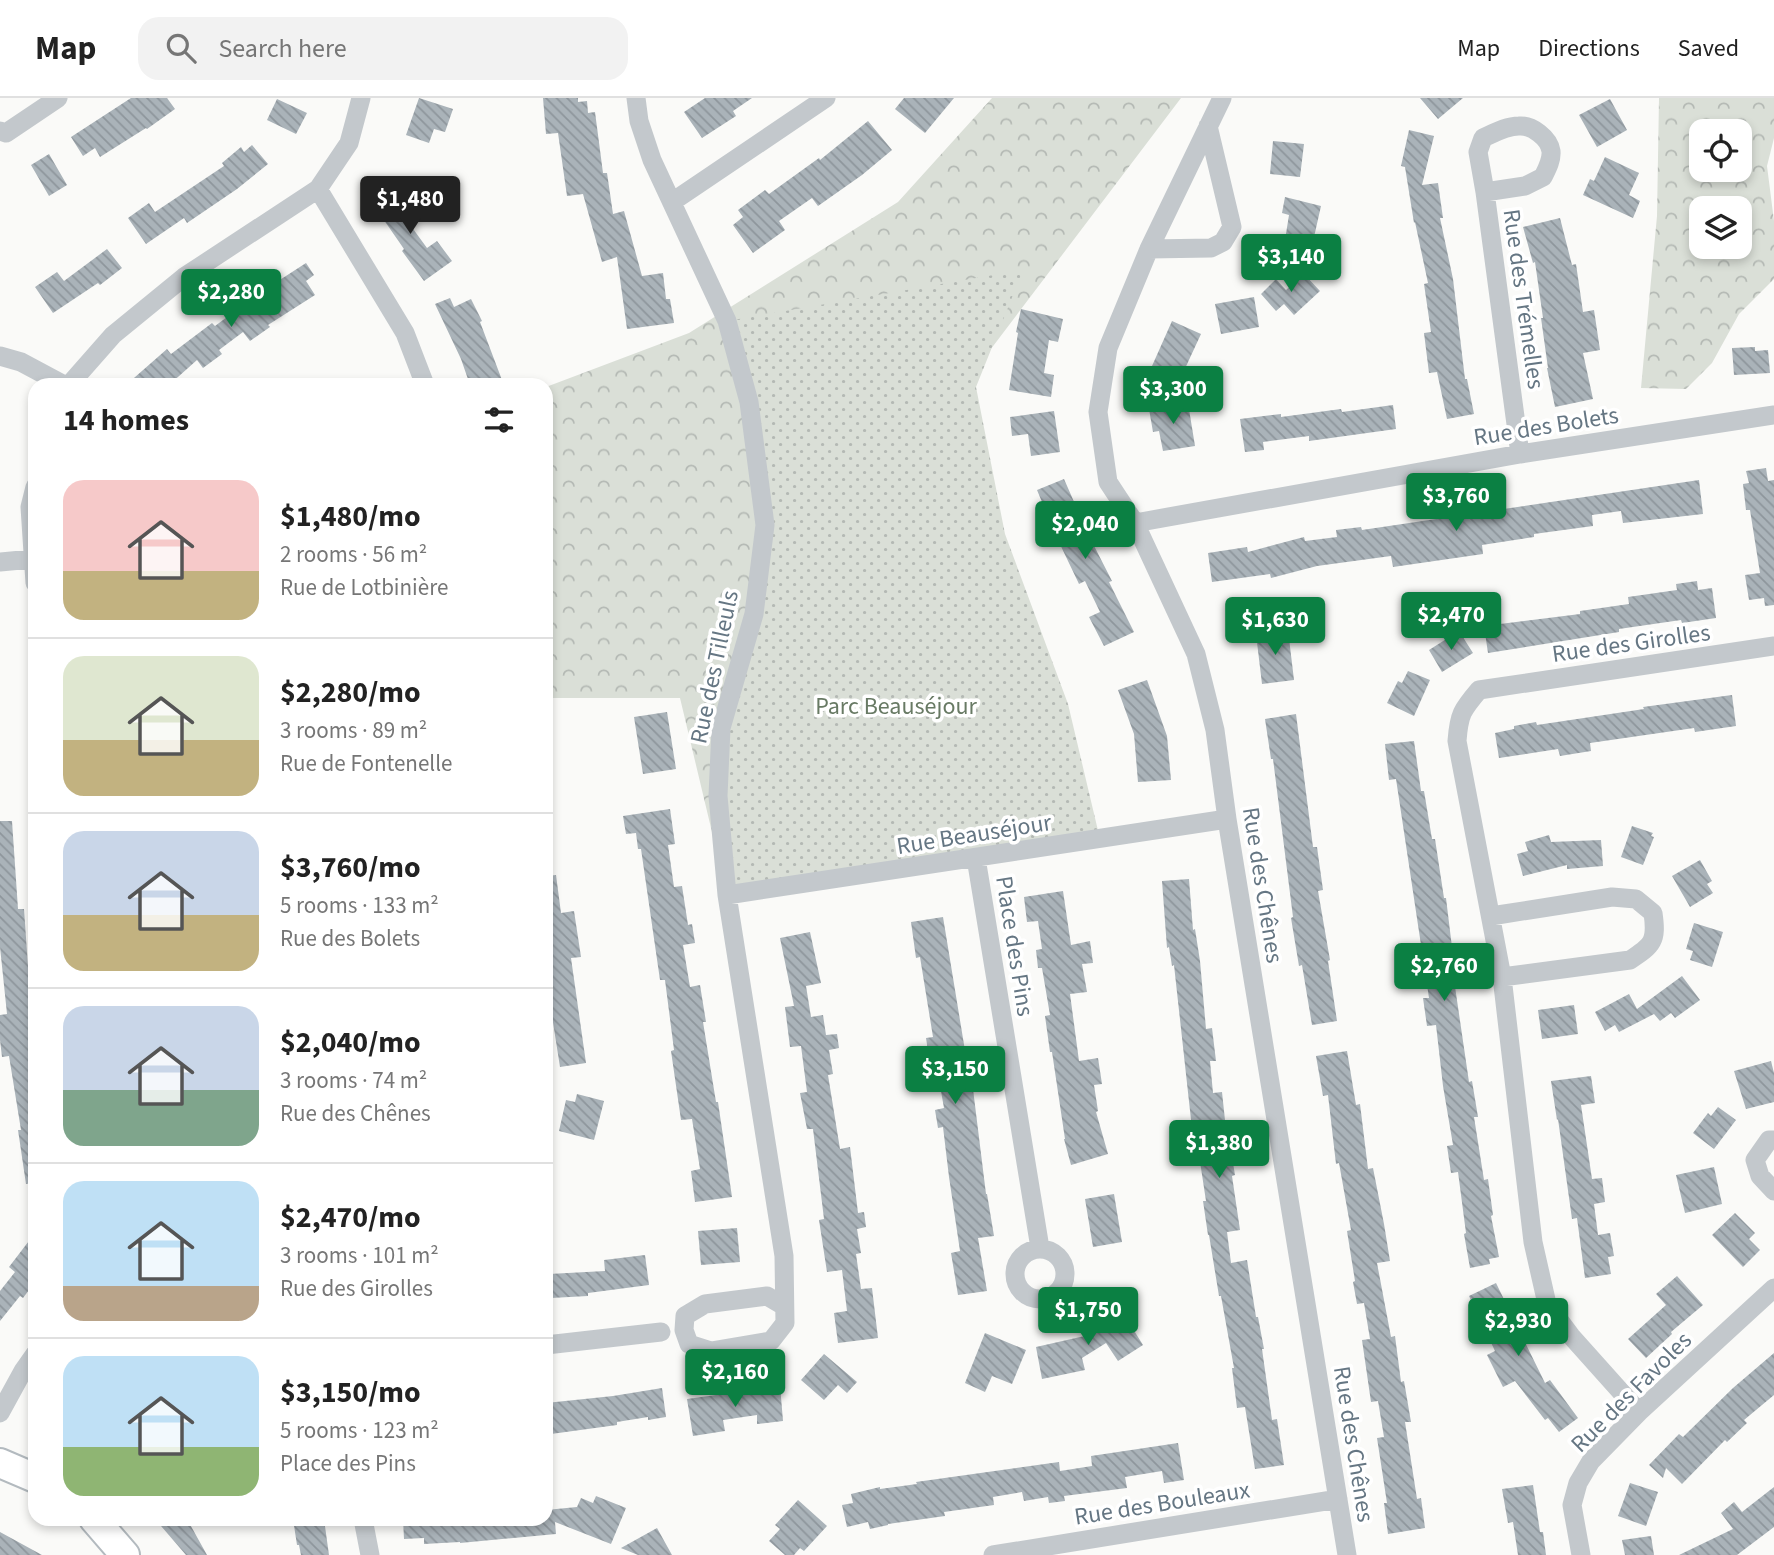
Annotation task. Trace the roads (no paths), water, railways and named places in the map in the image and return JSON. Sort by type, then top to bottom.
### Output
[{"type":"street","points":[[0,131],[6,133],[58,98]]},
{"type":"street","points":[[73,378],[113,335],[184,277],[318,189],[349,143],[361,98]]},
{"type":"street","name":"Rue des Tilleuls","points":[[636,98],[639,121],[652,160],[727,321],[749,402],[765,525],[754,614],[721,727],[718,796],[727,895],[784,1256],[785,1324],[771,1341],[711,1351],[689,1344],[684,1330],[685,1316],[705,1304],[767,1296],[784,1306]]},
{"type":"street","points":[[672,202],[826,98]]},
{"type":"street","name":"Rue des Chênes","points":[[1222,98],[1149,249],[1108,348],[1098,412],[1108,482],[1135,523],[1196,654],[1215,730],[1227,819],[1347,1555]]},
{"type":"street","points":[[1149,249],[1211,248],[1223,243],[1231,228],[1208,126]]},
{"type":"street","points":[[318,189],[405,333],[422,378]]},
{"type":"street","name":"Rue des Trémelles","points":[[1485,192],[1520,454]]},
{"type":"street","points":[[0,356],[21,362],[53,378]]},
{"type":"street","name":"Rue des Bolets","points":[[1135,523],[1520,454],[1774,415]]},
{"type":"street","points":[[0,562],[28,559]]},
{"type":"street","name":"Rue des Girolles","points":[[1639,1412],[1571,1336],[1547,1304],[1533,1242],[1502,977],[1457,741],[1458,720],[1479,690],[1774,646]]},
{"type":"street","name":"Rue Beauséjour","points":[[727,895],[1227,819]]},
{"type":"street","name":"Place des Pins","points":[[976,858],[1040,1248]]},
{"type":"street","points":[[1491,916],[1612,897],[1636,899],[1653,914],[1656,933],[1646,949],[1630,960],[1502,977]]},
{"type":"street","points":[[1774,1140],[1769,1140],[1755,1160],[1760,1176],[1774,1191]]},
{"type":"street","name":"Rue des Favoles","points":[[1581,1555],[1572,1505],[1578,1483],[1591,1461],[1639,1412],[1774,1288]]},
{"type":"street","points":[[553,1344],[661,1332]]},
{"type":"street","points":[[0,1413],[28,1364]]},
{"type":"street","points":[[0,1463],[28,1475]]},
{"type":"street","name":"Rue des Bouleaux","points":[[993,1555],[1088,1547],[1338,1499]]},
{"type":"street","points":[[100,1526],[125,1555]]},
{"type":"street","points":[[364,1526],[370,1555]]},
{"type":"park label","name":"Parc Beauséjour","points":[[896,706]]}]
